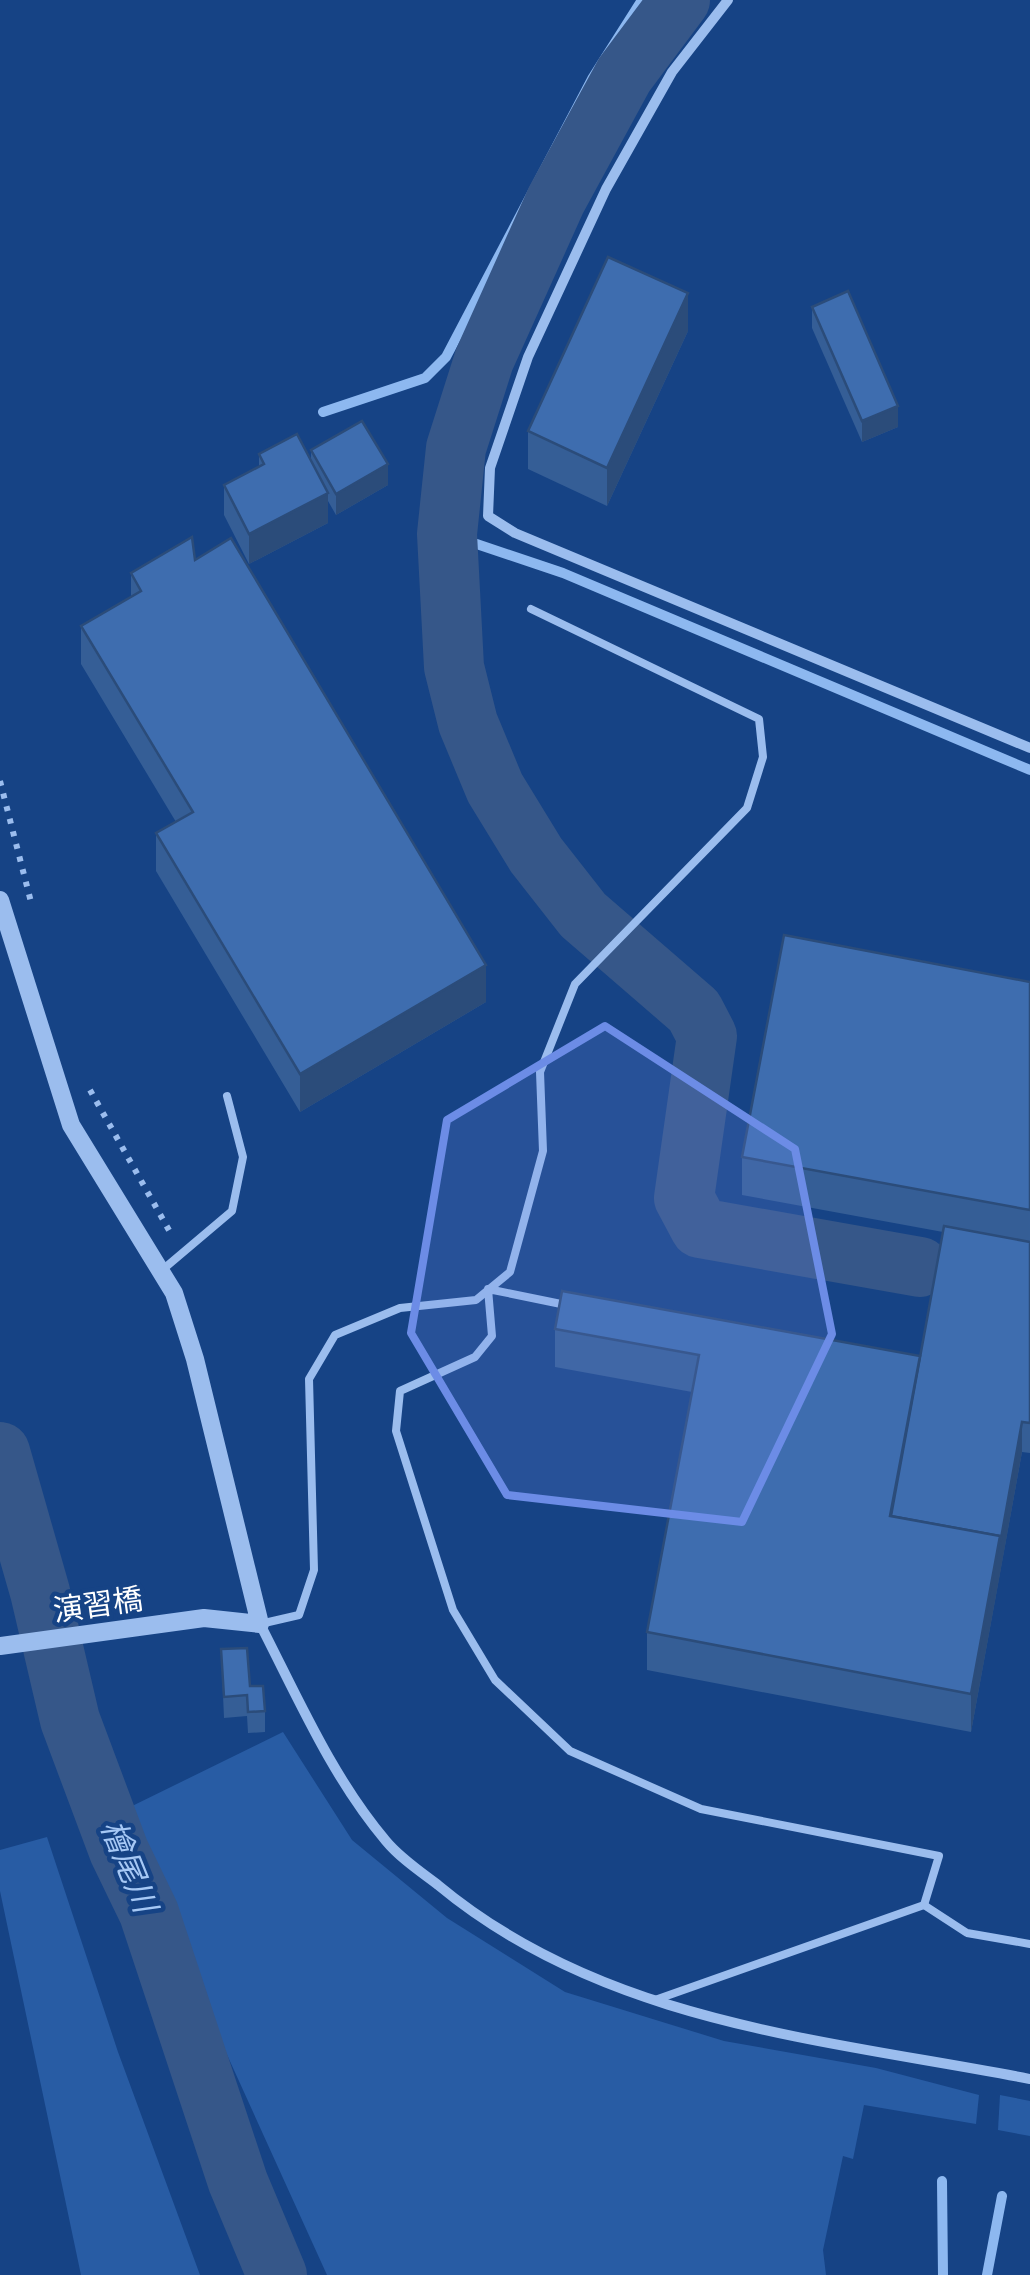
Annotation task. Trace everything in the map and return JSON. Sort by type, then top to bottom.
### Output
[{"type":"street","points":[[728,0],[672,72],[590,222],[528,357],[490,468],[488,516],[515,533],[1030,748]]},
{"type":"street","points":[[0,900],[72,1124],[174,1293],[196,1359],[260,1624],[335,1769],[388,1844],[480,1920],[584,1977],[651,2002],[1030,2079]]},
{"type":"street","name":"演習橋","points":[[0,1646],[204,1618],[260,1624]]},
{"type":"lane","points":[[260,1624],[299,1614],[314,1570],[309,1379],[335,1335],[400,1308],[476,1300],[510,1272],[543,1150],[540,1072],[575,984],[747,808],[763,757],[759,718],[530,609]]},
{"type":"lane","points":[[162,1271],[232,1211],[243,1157],[227,1096]]},
{"type":"lane","points":[[488,1289],[582,1308]]},
{"type":"lane","points":[[488,1289],[492,1336],[475,1357],[400,1391],[396,1432],[454,1610],[495,1680],[570,1751],[701,1809],[939,1856],[924,1905]]},
{"type":"lane","points":[[924,1905],[968,1933],[1030,1944]]},
{"type":"lane","points":[[651,2002],[924,1905]]},
{"type":"highlighted area","points":[[605,1026],[795,1149],[832,1334],[742,1522],[507,1495],[411,1333],[447,1120]]},
{"type":"shaded area","points":[[283,1732],[352,1840],[447,1918],[565,1992],[724,2041],[876,2068],[979,2095],[976,2124],[864,2105],[853,2159],[843,2156],[823,2250],[826,2275],[327,2275],[204,2004],[124,1810]]},
{"type":"shaded area","points":[[47,1837],[118,2052],[200,2275],[81,2275],[0,1891],[0,1850]]},
{"type":"shaded area","points":[[1000,2095],[1030,2101],[1030,2136],[998,2130]]},
{"type":"building","points":[[608,257],[688,293],[607,468],[528,431]]},
{"type":"building","points":[[848,291],[898,406],[862,421],[812,307]]},
{"type":"building","points":[[362,421],[388,464],[336,494],[311,450]]},
{"type":"building","points":[[297,434],[328,493],[249,534],[224,485],[264,464],[259,454]]},
{"type":"building","points":[[192,537],[195,560],[231,538],[486,965],[300,1074],[156,833],[193,812],[81,626],[141,591],[131,573]]},
{"type":"building","points":[[784,935],[1030,982],[1030,1210],[742,1157]]},
{"type":"building","points":[[944,1226],[1030,1242],[1030,1423],[1022,1422],[1000,1544],[1000,1536],[891,1516]]},
{"type":"building","points":[[562,1291],[920,1356],[890,1516],[1000,1536],[971,1694],[647,1632],[699,1355],[555,1329]]},
{"type":"building","points":[[247,1648],[250,1686],[263,1686],[265,1711],[248,1712],[247,1695],[224,1697],[221,1649]]},
{"type":"waterway","points":[[323,412],[425,378],[446,357],[592,79],[642,0]]},
{"type":"waterway","points":[[680,0],[624,75],[556,200],[484,360],[456,448],[447,534],[454,667],[468,723],[495,788],[536,855],[583,915],[694,1011],[707,1036],[684,1198],[700,1228],[920,1267]]},
{"type":"waterway","points":[[447,534],[563,573],[1030,770]]},
{"type":"waterway","name":"檜尾川","points":[[0,1452],[40,1592],[70,1720],[119,1851],[149,1913],[238,2182],[277,2275]]},
{"type":"waterway","points":[[942,2181],[943,2275]]},
{"type":"waterway","points":[[987,2275],[1002,2196]]}]
